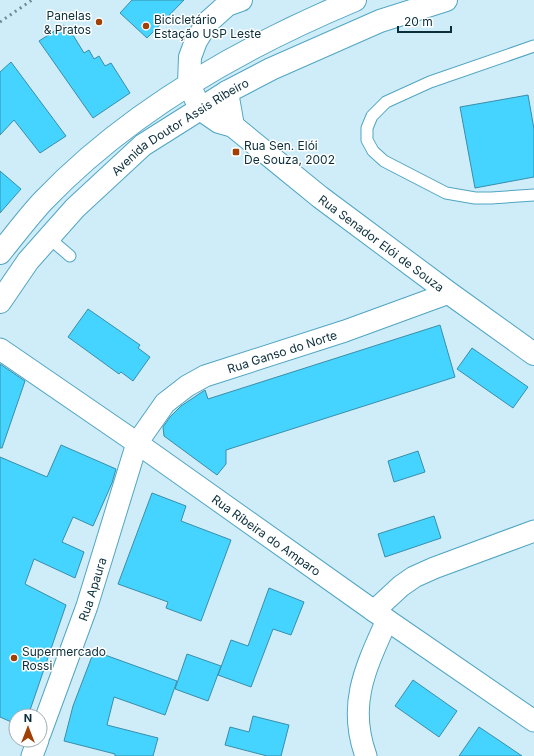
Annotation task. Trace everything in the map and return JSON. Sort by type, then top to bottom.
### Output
[{"type":"main road","points":[[200,109],[189,84],[190,57],[196,41],[207,23],[227,5],[240,0]]},
{"type":"main road","points":[[0,253],[42,202],[67,178],[139,117],[189,84],[236,57],[354,0]]},
{"type":"main road","name":"Avenida Doutor Assis Ribeiro","points":[[0,302],[28,261],[75,208],[143,145],[227,92],[271,69],[380,21],[409,6],[446,0]]},
{"type":"main road","points":[[227,92],[233,126]]},
{"type":"main road","name":"Rua Senador Elói de Souza","points":[[200,109],[219,122],[233,126],[320,197],[534,354]]},
{"type":"street","name":"Rua Ganso do Norte","points":[[137,443],[165,403],[196,380],[372,322],[449,293]]},
{"type":"street","name":"Rua Ríbeira do Amparo","points":[[0,349],[137,443],[380,616],[534,721]]},
{"type":"street","name":"Rua Apaura","points":[[48,712],[87,606],[137,443]]},
{"type":"street","points":[[366,756],[360,741],[357,721],[359,693],[380,616],[401,586],[414,577],[434,568],[534,531]]},
{"type":"lane","points":[[534,46],[430,82],[386,102],[372,116],[367,128],[367,140],[373,151],[384,161],[446,193],[475,198],[534,195]]},
{"type":"lane","points":[[49,238],[70,256]]},
{"type":"building","name":"Bicicletário Estação USP Leste","points":[[132,0],[184,0],[147,38],[120,13]]},
{"type":"building","points":[[64,25],[72,36],[73,35],[84,53],[89,50],[94,59],[99,56],[105,66],[111,63],[130,93],[93,118],[39,41]]},
{"type":"building","points":[[11,62],[66,136],[40,153],[14,120],[0,135],[0,72]]},
{"type":"building","points":[[528,95],[534,129],[534,177],[475,188],[460,107]]},
{"type":"building","points":[[0,171],[21,189],[0,213]]},
{"type":"building","points":[[88,309],[140,345],[138,348],[150,357],[133,381],[121,372],[119,374],[68,337]]},
{"type":"building","points":[[440,325],[455,377],[226,450],[226,464],[217,475],[164,436],[163,427],[170,417],[181,406],[205,390],[208,399]]},
{"type":"building","points":[[472,348],[528,387],[513,408],[457,369]]},
{"type":"building","points":[[0,364],[25,381],[2,448],[0,448]]},
{"type":"building","points":[[61,445],[116,469],[112,483],[93,526],[73,517],[62,542],[84,552],[75,578],[34,559],[25,584],[66,605],[31,708],[8,708],[8,720],[0,717],[0,457],[47,477]]},
{"type":"building","points":[[418,451],[425,472],[394,482],[388,461]]},
{"type":"building","points":[[152,493],[186,506],[181,521],[231,540],[201,621],[166,608],[168,602],[118,584]]},
{"type":"building","points":[[434,516],[441,538],[385,557],[378,534]]},
{"type":"building","points":[[269,588],[304,602],[291,635],[273,629],[251,687],[218,675],[231,640],[248,646]]},
{"type":"building","points":[[94,651],[177,681],[165,715],[114,697],[107,725],[158,738],[153,756],[115,756],[115,754],[64,741],[73,706]]},
{"type":"building","points":[[187,654],[221,666],[208,701],[175,689]]},
{"type":"building","points":[[413,680],[457,711],[439,737],[395,706]]},
{"type":"building","points":[[253,716],[289,725],[281,756],[267,756],[225,745],[230,727],[249,732]]},
{"type":"building","points":[[479,727],[494,737],[522,756],[459,756]]},
{"type":"railway","points":[[0,22],[32,0]]},
{"type":"place","name":"Panelas & Pratos","points":[[99,22]]},
{"type":"place","name":"Bicicletário Estação USP Leste","points":[[146,26]]},
{"type":"place","name":"Rua Sen. Elói De Souza, 2002","points":[[236,152]]},
{"type":"place","name":"Supermercado Rossi","points":[[14,658]]}]
